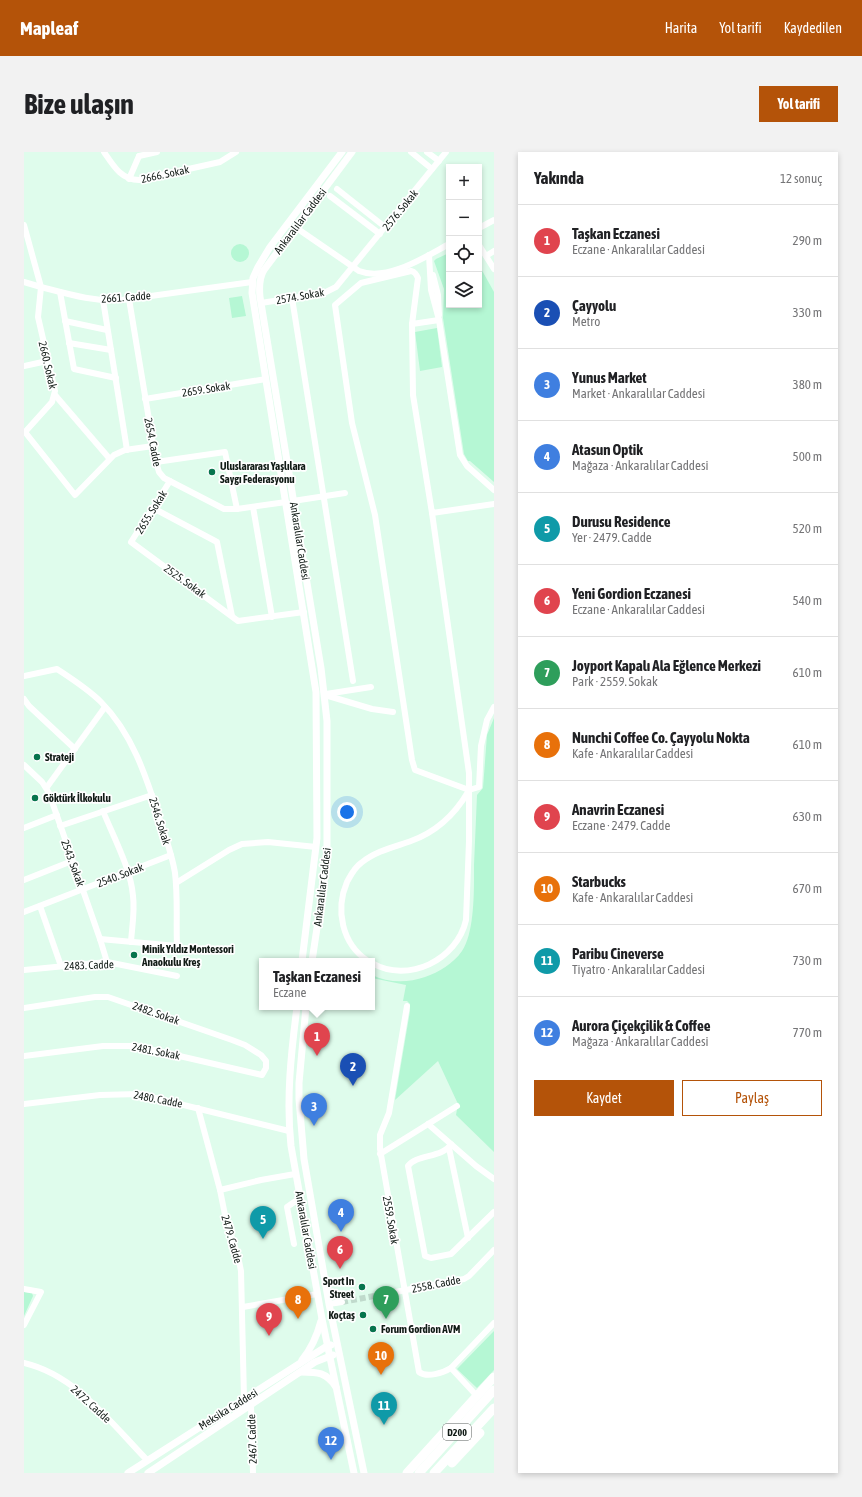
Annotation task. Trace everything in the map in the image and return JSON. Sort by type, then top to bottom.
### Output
[{"type":"highway","points":[[407,1473],[494,1376]]},
{"type":"highway","name":"D200","points":[[419,1473],[494,1390]]},
{"type":"highway","name":"D200","points":[[434,1473],[494,1408]]},
{"type":"highway","points":[[443,1473],[494,1417]]},
{"type":"main road","name":"Ankaralılar Caddesi","points":[[302,958],[316,847],[316,698],[290,502],[261,303],[256,282],[256,270],[270,248],[342,152]]},
{"type":"main road","name":"Ankaralılar Caddesi","points":[[312,958],[326,875],[327,721],[325,695],[266,379],[252,293],[256,282],[264,270],[352,152]]},
{"type":"main road","points":[[316,847],[327,849]]},
{"type":"main road","name":"Ankaralılar Caddesi","points":[[297,1010],[290,1067],[289,1131],[295,1174],[317,1294],[354,1473]]},
{"type":"main road","name":"Ankaralılar Caddesi","points":[[306,1010],[299,1083],[301,1132],[309,1196],[329,1304],[364,1473]]},
{"type":"main road","points":[[293,1038],[303,1038]]},
{"type":"main road","points":[[289,1131],[301,1132]]},
{"type":"main road","points":[[320,1306],[329,1304]]},
{"type":"main road","points":[[295,1367],[312,1347],[318,1334],[322,1319]]},
{"type":"main road","points":[[327,1346],[337,1344]]},
{"type":"main road","name":"Meksika Caddesi","points":[[128,1473],[327,1346]]},
{"type":"main road","name":"Meksika Caddesi","points":[[148,1473],[251,1406],[315,1362],[339,1354]]},
{"type":"main road","points":[[301,1372],[322,1374],[331,1380],[337,1390]]},
{"type":"street","name":"2666. Sokak","points":[[104,152],[115,169],[129,178],[142,180],[220,162],[236,152]]},
{"type":"street","points":[[129,178],[138,154],[157,152]]},
{"type":"street","points":[[411,152],[432,169]]},
{"type":"street","points":[[427,152],[439,161]]},
{"type":"street","name":"2576. Sokak","points":[[353,267],[446,152]]},
{"type":"street","points":[[337,189],[386,227]]},
{"type":"street","points":[[330,196],[380,234]]},
{"type":"street","points":[[482,226],[494,220]]},
{"type":"street","points":[[24,225],[41,287]]},
{"type":"street","points":[[295,227],[365,274],[384,273],[411,264],[446,246]]},
{"type":"street","points":[[482,250],[494,270]]},
{"type":"street","points":[[486,256],[494,250]]},
{"type":"street","points":[[429,255],[438,295],[439,320],[460,456],[467,466],[494,490]]},
{"type":"street","name":"2574. Sokak","points":[[261,303],[331,290],[338,286],[353,267]]},
{"type":"street","points":[[375,964],[386,969],[399,971],[422,967],[443,957],[454,946],[460,937],[466,920],[469,841],[469,790],[469,772],[432,513],[413,395],[412,324],[418,278],[413,272],[361,283],[335,305],[352,423],[376,515],[414,770],[469,790],[479,787],[479,759],[482,740],[487,720],[494,707]]},
{"type":"street","name":"2661. Cadde","points":[[24,282],[75,296],[103,300],[129,299],[256,282]]},
{"type":"street","name":"2660. Sokak","points":[[41,287],[38,317],[47,360],[55,388],[52,402],[25,432],[75,494],[109,458]]},
{"type":"street","points":[[60,292],[74,369],[116,378]]},
{"type":"street","points":[[292,298],[353,681]]},
{"type":"street","name":"2654. Cadde","points":[[129,299],[153,446],[156,462],[162,476],[220,508],[227,509],[290,502],[345,493]]},
{"type":"street","points":[[103,300],[128,450]]},
{"type":"street","points":[[412,324],[439,320]]},
{"type":"street","points":[[65,321],[107,330]]},
{"type":"street","points":[[69,343],[111,350]]},
{"type":"street","points":[[24,366],[47,360]]},
{"type":"street","name":"2659. Sokak","points":[[145,399],[266,379]]},
{"type":"street","points":[[54,395],[109,458],[116,453],[153,446]]},
{"type":"street","points":[[156,462],[225,452],[237,509]]},
{"type":"street","name":"2655. Sokak","points":[[131,542],[170,481]]},
{"type":"street","points":[[432,513],[494,504]]},
{"type":"street","points":[[253,507],[272,617],[304,612]]},
{"type":"street","points":[[153,508],[217,542],[232,616]]},
{"type":"street","name":"2525. Sokak","points":[[131,542],[238,621],[272,617]]},
{"type":"street","name":"2546. Sokak","points":[[24,676],[57,668],[96,697],[118,723],[134,750],[144,772],[171,855],[176,883],[176,946],[131,942]]},
{"type":"street","points":[[325,695],[371,687]]},
{"type":"street","points":[[325,695],[372,709],[394,712]]},
{"type":"street","points":[[24,699],[29,706],[75,749]]},
{"type":"street","points":[[24,765],[47,787],[105,707]]},
{"type":"street","name":"2543. Sokak","points":[[47,787],[107,962]]},
{"type":"street","points":[[364,958],[354,949],[342,922],[342,896],[354,869],[378,852],[419,838],[433,830],[453,812],[469,790]]},
{"type":"street","points":[[60,826],[152,795]]},
{"type":"street","points":[[100,939],[131,942],[134,899],[127,872],[103,811]]},
{"type":"street","points":[[24,828],[57,815]]},
{"type":"street","points":[[176,883],[229,850],[242,844],[268,842],[316,847]]},
{"type":"street","name":"2540. Sokak","points":[[24,912],[171,855]]},
{"type":"street","points":[[24,880],[72,861]]},
{"type":"street","points":[[40,906],[61,966]]},
{"type":"street","name":"2483. Cadde","points":[[24,970],[107,962],[177,976]]},
{"type":"street","name":"2482. Sokak","points":[[24,1008],[95,997],[112,998],[245,1045],[266,1060],[266,1068],[262,1075]]},
{"type":"street","name":"2559. Sokak","points":[[407,1006],[389,1113],[380,1136],[380,1154],[418,1369],[421,1374],[427,1375],[442,1372],[450,1368]]},
{"type":"street","name":"2481. Sokak","points":[[24,1056],[103,1046],[136,1046],[262,1075]]},
{"type":"street","name":"2480. Cadde","points":[[24,1104],[61,1099],[127,1094],[150,1096],[289,1131]]},
{"type":"street","points":[[380,1154],[457,1106]]},
{"type":"street","name":"2479. Cadde","points":[[198,1108],[220,1190],[226,1220],[238,1256],[241,1271],[244,1399]]},
{"type":"street","points":[[428,1124],[450,1146],[494,1179]]},
{"type":"street","points":[[450,1146],[468,1238]]},
{"type":"street","points":[[450,1146],[442,1152],[413,1162],[408,1166],[424,1254],[428,1258],[448,1256],[455,1251],[494,1212]]},
{"type":"street","points":[[220,1190],[261,1180],[295,1174]]},
{"type":"street","points":[[294,1244],[287,1207],[300,1198]]},
{"type":"street","name":"2558. Cadde","points":[[390,1293],[466,1278],[494,1250]]},
{"type":"street","points":[[24,1290],[41,1292],[24,1325]]},
{"type":"street","points":[[243,1307],[317,1294]]},
{"type":"street","points":[[329,1304],[342,1302]]},
{"type":"street","points":[[476,1395],[450,1368],[494,1323]]},
{"type":"street","name":"2472. Cadde","points":[[24,1363],[56,1376],[78,1391],[96,1407],[147,1460]]},
{"type":"street","name":"2467. Cadde","points":[[251,1406],[253,1473]]},
{"type":"green space","points":[[240,244],[246,247],[249,253],[246,259],[240,262],[234,259],[231,253],[234,247]]},
{"type":"green space","points":[[446,254],[446,308],[482,308],[482,270],[494,292],[494,482],[470,461],[468,461],[464,454],[443,318],[444,289],[434,261]]},
{"type":"green space","points":[[242,296],[246,316],[232,318],[229,298]]},
{"type":"green space","points":[[437,328],[442,367],[420,371],[415,332]]},
{"type":"green space","points":[[494,718],[494,1152],[456,1115],[458,1104],[438,1061],[395,1100],[410,1004],[407,1001],[403,1001],[406,985],[375,979],[375,976],[391,981],[405,981],[425,977],[450,964],[462,951],[466,943],[472,922],[473,910],[477,795],[483,788],[487,735]]},
{"type":"green space","points":[[24,1292],[32,1293],[33,1296],[24,1316]]},
{"type":"green space","points":[[494,1331],[494,1370],[477,1388],[457,1369]]},
{"type":"tunnel","points":[[342,1302],[390,1293]]},
{"type":"place","name":"Uluslararası Yaşlılara Saygı Federasyonu","points":[[212,472]]},
{"type":"place","name":"Strateji","points":[[37,757]]},
{"type":"place","name":"Göktürk İlkokulu","points":[[35,798]]},
{"type":"place","name":"Minik Yıldız Montessori Anaokulu Kreş","points":[[134,955]]},
{"type":"place","name":"Taşkan Eczanesi","points":[[317,1056]]},
{"type":"place","name":"Çayyolu","points":[[353,1086]]},
{"type":"place","name":"Yunus Market","points":[[314,1126]]},
{"type":"place","name":"Atasun Optik","points":[[341,1232]]},
{"type":"place","name":"Durusu Residence","points":[[263,1239]]},
{"type":"place","name":"Yeni Gordion Eczanesi","points":[[340,1269]]},
{"type":"place","name":"Sport In Street","points":[[362,1287]]},
{"type":"place","name":"Koçtaş","points":[[363,1315]]},
{"type":"place","name":"Nunchi Coffee Co. Çayyolu Nokta","points":[[298,1319]]},
{"type":"place","name":"Joyport Kapalı Ala Eğlence Merkezi","points":[[386,1319]]},
{"type":"place","name":"Forum Gordion AVM","points":[[373,1329]]},
{"type":"place","name":"Anavrin Eczanesi","points":[[269,1336]]},
{"type":"place","name":"Starbucks","points":[[381,1375]]},
{"type":"place","name":"Paribu Cineverse","points":[[384,1425]]},
{"type":"place","name":"Aurora Çiçekçilik & Coffee","points":[[331,1460]]}]
